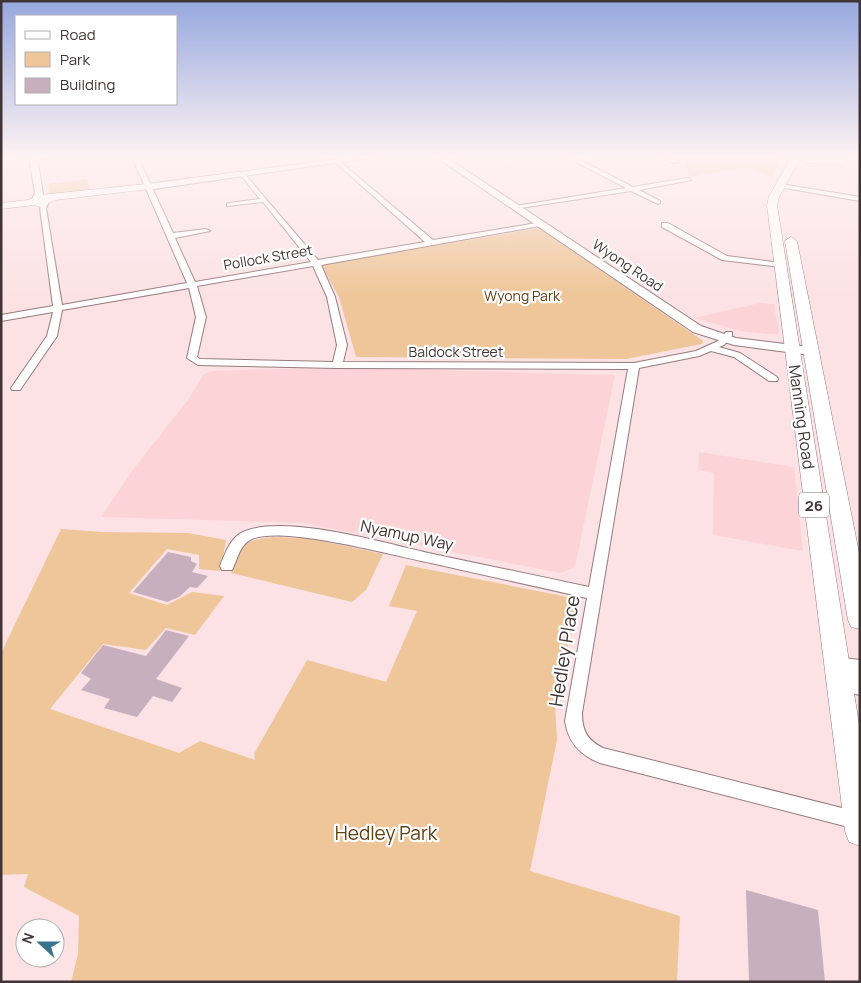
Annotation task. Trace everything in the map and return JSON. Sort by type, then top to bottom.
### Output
[{"type":"main road","points":[[1,206],[26,203]]},
{"type":"main road","name":"Manning Road","points":[[773,203],[781,265],[860,620]]},
{"type":"main road","name":"Manning Road","points":[[785,203],[801,348],[795,371],[848,676],[859,826]]},
{"type":"street","points":[[16,388],[52,336],[58,308],[41,203]]},
{"type":"street","points":[[154,203],[192,284]]},
{"type":"street","points":[[229,205],[244,203]]},
{"type":"street","points":[[266,203],[316,263],[331,297],[342,345],[337,365]]},
{"type":"street","points":[[384,203],[430,243]]},
{"type":"street","name":"Wyong Road","points":[[508,203],[675,314],[690,326],[720,338],[767,347],[801,348]]},
{"type":"street","points":[[516,208],[547,203]]},
{"type":"street","name":"Pollock Street","points":[[1,318],[540,224]]},
{"type":"street","points":[[665,225],[725,258],[781,265]]},
{"type":"street","points":[[170,236],[206,231]]},
{"type":"street","name":"Baldock Street","points":[[192,284],[201,317],[192,358],[198,362],[337,365],[634,366],[699,353],[720,338]]},
{"type":"street","name":"Wyong Road","points":[[720,338],[801,348]]},
{"type":"street","name":"Wyong Road","points":[[720,338],[737,355],[773,378]]},
{"type":"street","points":[[767,347],[795,371]]},
{"type":"street","name":"Hedley Place","points":[[634,366],[573,724],[579,741],[589,751],[600,755],[859,826]]},
{"type":"street","name":"Nyamup Way","points":[[227,566],[238,542],[246,536],[293,532],[332,537],[594,594]]},
{"type":"shaded area","points":[[760,303],[774,304],[779,334],[741,331],[694,318]]},
{"type":"shaded area","points":[[336,367],[615,375],[575,567],[561,573],[303,523],[101,517],[135,467],[188,400],[204,374],[213,371]]},
{"type":"shaded area","points":[[699,452],[794,467],[803,551],[713,535],[714,473],[698,470]]},
{"type":"green space","name":"Wyong Park","points":[[539,228],[703,341],[702,344],[626,359],[356,357],[339,297],[321,265]]},
{"type":"green space","name":"Hedley Park","points":[[61,529],[103,532],[188,533],[226,540],[221,571],[199,569],[199,555],[167,549],[129,593],[167,605],[192,592],[224,596],[195,635],[166,628],[146,650],[103,644],[50,709],[179,753],[200,741],[255,760],[254,754],[307,660],[386,682],[417,611],[389,606],[406,565],[578,599],[555,706],[557,740],[530,871],[680,916],[677,981],[679,982],[71,982],[78,954],[79,916],[24,887],[28,874],[1,875],[1,653]]},
{"type":"green space","points":[[274,537],[311,539],[383,554],[366,590],[352,602],[231,573],[241,549],[245,545],[255,540]]},
{"type":"building","points":[[168,552],[191,557],[191,561],[197,564],[192,572],[208,576],[197,588],[190,587],[179,597],[167,602],[133,592]]},
{"type":"building","points":[[166,630],[189,636],[156,679],[182,688],[172,702],[153,696],[137,717],[104,708],[110,699],[81,690],[91,679],[81,673],[103,645],[146,656]]},
{"type":"building","points":[[746,890],[818,910],[825,982],[749,982]]}]
